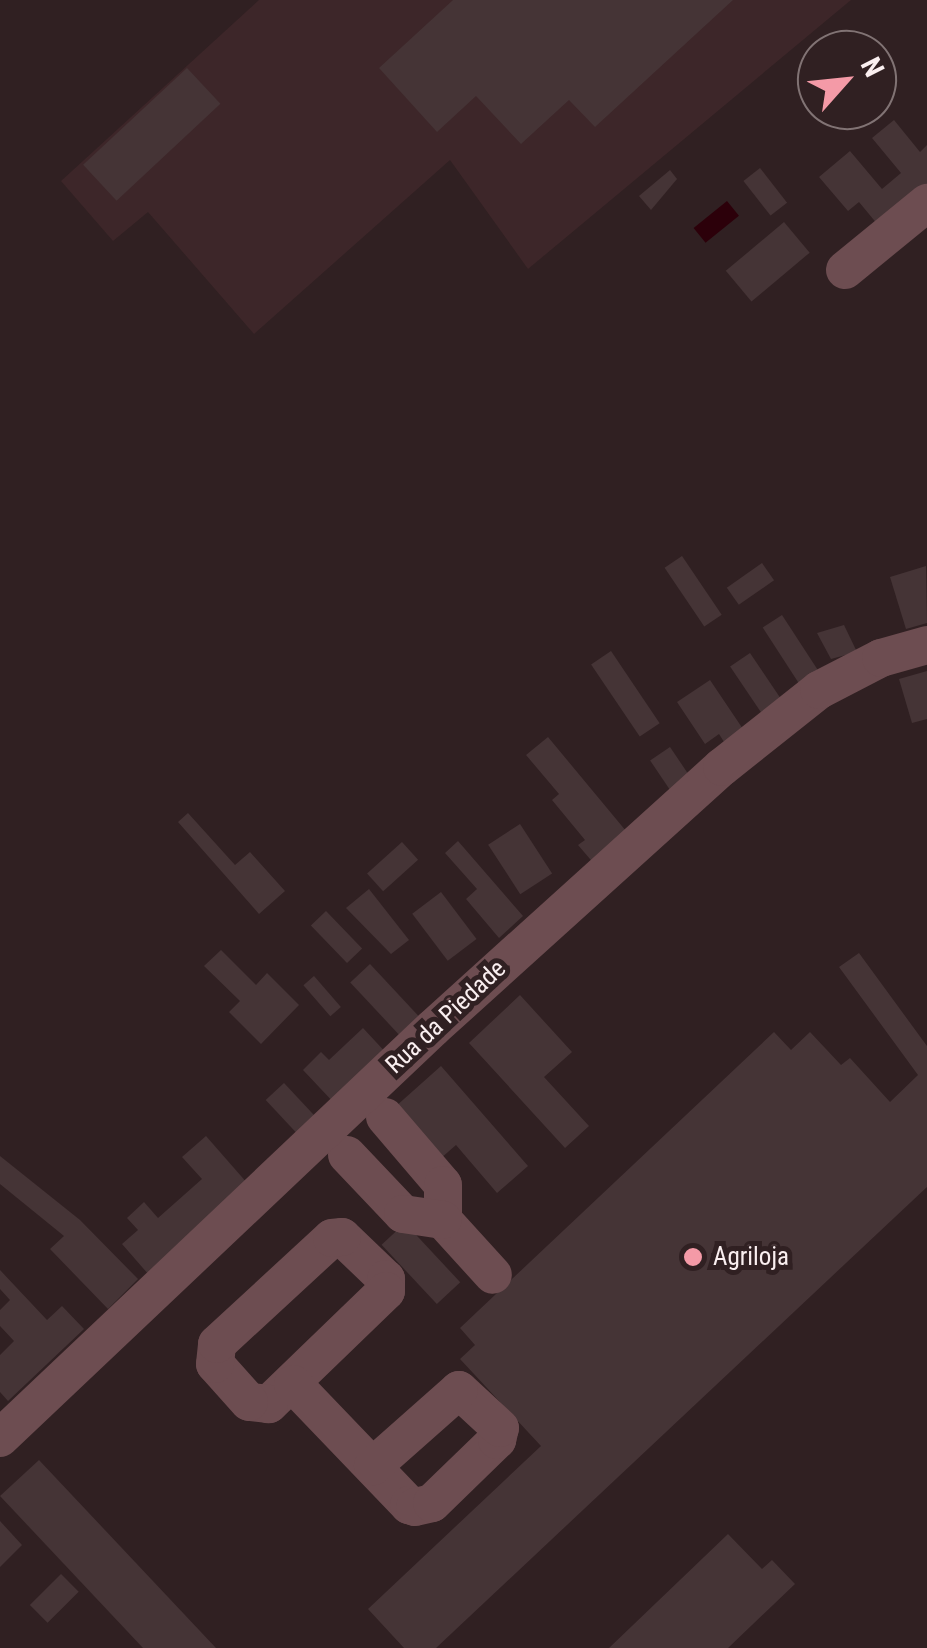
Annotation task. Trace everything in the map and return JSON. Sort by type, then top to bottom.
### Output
[{"type":"street","points":[[844,270],[927,203]]},
{"type":"street","name":"Rua da Piedade","points":[[0,1438],[432,1028],[722,767],[819,690],[881,658],[927,645]]},
{"type":"street","points":[[385,1117],[443,1185],[443,1220]]},
{"type":"street","points":[[347,1154],[404,1214],[443,1220],[493,1275]]},
{"type":"street","points":[[342,1237],[386,1280],[386,1291],[292,1384],[259,1406],[215,1364],[213,1353],[332,1238],[342,1237]]},
{"type":"street","points":[[292,1384],[373,1466]]},
{"type":"shaded area","points":[[259,0],[851,0],[815,30],[797,30],[797,45],[528,269],[450,160],[254,334],[148,212],[113,241],[61,181]]},
{"type":"shaded area","points":[[727,201],[739,216],[706,243],[694,228]]},
{"type":"building","points":[[453,0],[733,0],[595,127],[569,100],[521,144],[476,96],[437,132],[379,68]]},
{"type":"building","points":[[187,68],[220,104],[117,201],[83,165]]},
{"type":"building","points":[[897,124],[920,152],[927,145],[927,194],[883,231],[859,202],[848,211],[819,177],[850,151],[882,189],[901,173],[872,138],[882,130],[897,130]]},
{"type":"building","points":[[760,168],[787,203],[771,216],[743,181]]},
{"type":"building","points":[[670,170],[677,179],[651,210],[639,196]]},
{"type":"building","points":[[784,222],[810,253],[751,301],[726,271]]},
{"type":"building","points":[[682,556],[722,615],[704,627],[665,568]]},
{"type":"building","points":[[762,563],[774,580],[739,605],[727,588]]},
{"type":"building","points":[[926,566],[927,623],[906,629],[890,577]]},
{"type":"building","points":[[782,615],[820,673],[800,685],[763,628]]},
{"type":"building","points":[[844,625],[857,652],[831,659],[817,633]]},
{"type":"building","points":[[611,651],[660,723],[640,737],[591,664]]},
{"type":"building","points":[[750,653],[782,700],[762,714],[730,666]]},
{"type":"building","points":[[927,671],[927,719],[912,723],[899,679]]},
{"type":"building","points":[[710,680],[745,732],[726,745],[719,734],[705,744],[677,702]]},
{"type":"building","points":[[548,737],[631,837],[596,866],[578,845],[585,840],[552,800],[559,794],[526,755]]},
{"type":"building","points":[[670,747],[693,782],[674,795],[650,760]]},
{"type":"building","points":[[188,813],[235,865],[250,852],[285,891],[259,914],[178,822]]},
{"type":"building","points":[[520,824],[552,873],[520,894],[488,845]]},
{"type":"building","points":[[458,841],[523,916],[499,938],[466,899],[477,889],[445,853]]},
{"type":"building","points":[[402,842],[418,860],[383,891],[367,873]]},
{"type":"building","points":[[369,889],[409,940],[391,954],[346,908]]},
{"type":"building","points":[[441,892],[477,939],[448,961],[412,914]]},
{"type":"building","points":[[326,911],[362,948],[347,963],[311,926]]},
{"type":"building","points":[[221,950],[256,985],[267,973],[299,1005],[261,1044],[229,1012],[240,1001],[204,966]]},
{"type":"building","name":"Agriloja","points":[[859,953],[927,1046],[927,1187],[436,1648],[404,1648],[368,1609],[541,1446],[460,1359],[475,1345],[460,1328],[774,1032],[791,1050],[810,1032],[841,1065],[850,1058],[890,1102],[918,1075],[839,967]]},
{"type":"building","points":[[370,964],[423,1020],[403,1039],[350,982]]},
{"type":"building","points":[[314,976],[341,1007],[330,1016],[303,985]]},
{"type":"building","points":[[520,995],[572,1052],[544,1077],[589,1126],[565,1148],[469,1043]]},
{"type":"building","points":[[363,1028],[389,1056],[336,1105],[303,1070],[321,1052],[329,1060]]},
{"type":"building","points":[[441,1066],[528,1166],[497,1193],[456,1145],[440,1159],[395,1107]]},
{"type":"building","points":[[284,1083],[318,1120],[300,1137],[266,1100]]},
{"type":"building","points":[[206,1136],[248,1184],[149,1275],[122,1244],[138,1230],[127,1218],[144,1202],[158,1218],[202,1179],[182,1157]]},
{"type":"building","points":[[0,1156],[80,1220],[138,1279],[108,1309],[50,1249],[64,1236],[0,1184]]},
{"type":"building","points":[[405,1223],[460,1282],[437,1304],[382,1245]]},
{"type":"building","points":[[0,1270],[47,1320],[62,1306],[84,1329],[8,1401],[0,1392],[0,1355],[14,1341],[0,1326],[0,1310],[10,1300],[0,1289]]},
{"type":"building","points":[[39,1460],[216,1648],[143,1648],[0,1496]]},
{"type":"building","points":[[0,1521],[22,1545],[0,1567]]},
{"type":"building","points":[[728,1534],[762,1569],[772,1560],[795,1584],[728,1648],[609,1648]]},
{"type":"building","points":[[61,1574],[79,1592],[48,1623],[30,1605]]},
{"type":"place","name":"Agriloja","points":[[693,1257]]}]
